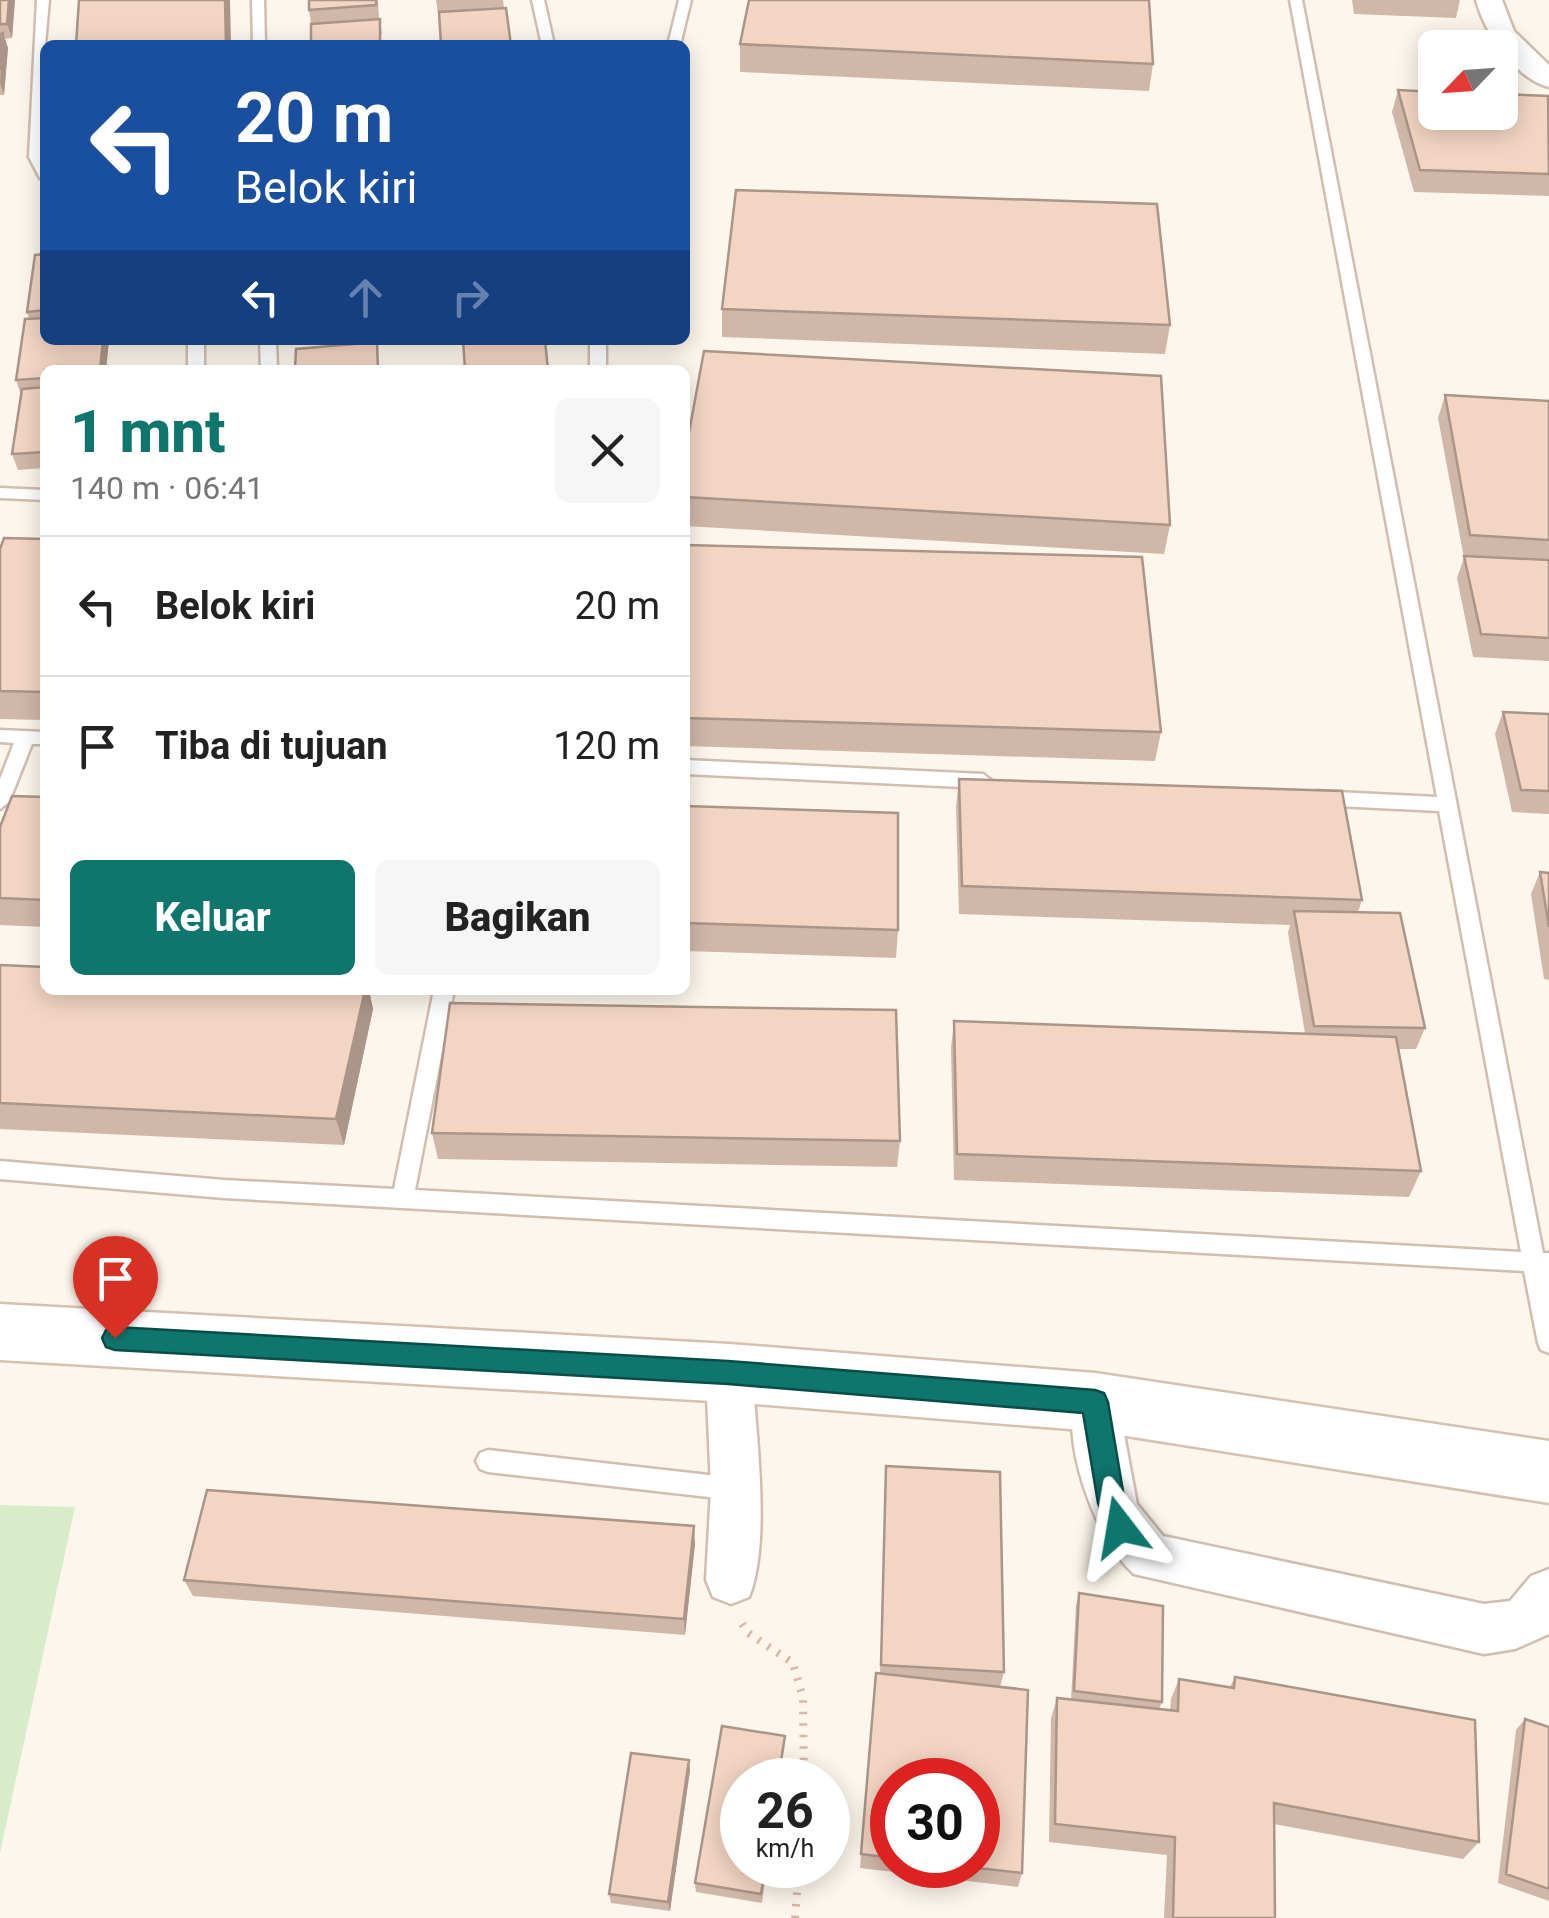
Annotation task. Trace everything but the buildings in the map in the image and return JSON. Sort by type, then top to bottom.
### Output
[{"type":"main road","points":[[0,1332],[728,1372],[1095,1402],[1549,1472]]},
{"type":"street","points":[[1489,0],[1492,18],[1501,33],[1549,79]]},
{"type":"street","points":[[728,1372],[735,1489],[731,1580]]},
{"type":"street","points":[[1095,1402],[1112,1503],[1120,1527],[1152,1557],[1484,1629],[1516,1628],[1539,1613],[1549,1593]]},
{"type":"lane","points":[[41,40],[43,0]]},
{"type":"lane","points":[[258,0],[258,40]]},
{"type":"lane","points":[[538,0],[547,40]]},
{"type":"lane","points":[[675,40],[685,0]]},
{"type":"lane","points":[[1296,0],[1448,804],[1542,1263],[1549,1343]]},
{"type":"lane","points":[[40,68],[36,158],[40,166]]},
{"type":"lane","points":[[0,493],[40,495]]},
{"type":"lane","points":[[0,736],[36,737],[0,802]]},
{"type":"lane","points":[[690,767],[998,782]]},
{"type":"lane","points":[[1291,797],[1448,804]]},
{"type":"lane","points":[[403,1198],[443,995]]},
{"type":"lane","points":[[0,1170],[403,1198],[1542,1263]]},
{"type":"lane","points":[[488,1461],[735,1489]]},
{"type":"path","points":[[731,1580],[736,1614],[748,1633],[793,1663],[803,1698],[804,1758]]},
{"type":"path","points":[[796,1918],[798,1888]]},
{"type":"green space","points":[[0,1505],[75,1507],[0,1853]]},
{"type":"route","points":[[115,1338],[728,1372],[1095,1402],[1112,1503],[1120,1527]]}]
